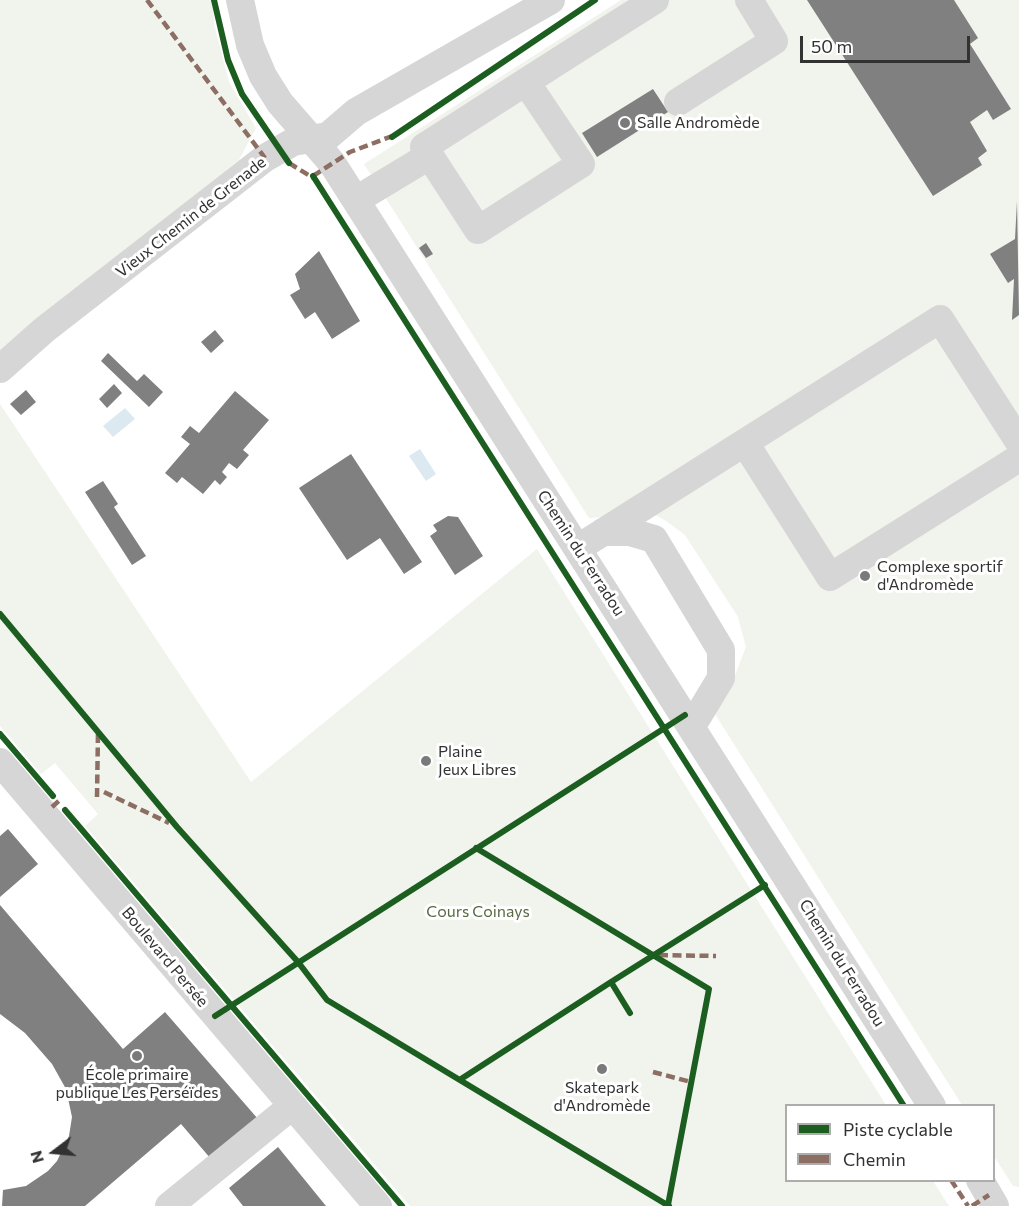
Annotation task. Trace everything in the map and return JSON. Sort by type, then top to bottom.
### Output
[{"type":"street","name":"Chemin du Ferradou","points":[[240,0],[250,45],[263,76],[280,102],[332,163],[932,1104]]},
{"type":"street","name":"Vieux Chemin de Grenade","points":[[0,369],[44,330],[265,158],[293,142],[328,136],[356,112],[551,0]]},
{"type":"street","points":[[356,200],[526,82],[655,0]]},
{"type":"street","points":[[678,102],[774,41],[748,0]]},
{"type":"street","points":[[427,152],[478,230],[581,164],[526,82]]},
{"type":"street","points":[[578,548],[940,320],[1019,442]]},
{"type":"street","points":[[745,443],[830,577],[1019,458]]},
{"type":"street","points":[[603,532],[630,532],[654,539],[721,650],[721,678],[692,726]]},
{"type":"street","name":"Boulevard Persée","points":[[0,762],[378,1206]]},
{"type":"street","points":[[169,1206],[292,1106]]},
{"type":"street","points":[[981,1182],[995,1206]]},
{"type":"green space","points":[[0,0],[213,0],[214,24],[229,82],[256,128],[239,160],[0,354]]},
{"type":"green space","name":"Complexe sportif d'Andromède","points":[[621,0],[1019,0],[1019,1187],[1013,1186],[995,1158],[995,1104],[961,1104],[715,714],[731,686],[746,647],[738,617],[685,535],[666,521],[654,514],[589,518],[364,164]]},
{"type":"green space","name":"Cours Coinays","points":[[0,404],[251,782],[537,549],[885,1104],[785,1104],[785,1182],[934,1182],[949,1206],[410,1206],[85,826],[98,814],[55,763],[41,774],[0,726]]},
{"type":"shaded area","points":[[125,408],[135,419],[113,437],[103,426]]},
{"type":"shaded area","points":[[420,449],[436,474],[426,481],[409,456]]},
{"type":"building","points":[[807,0],[954,0],[978,38],[970,44],[1011,109],[993,120],[987,110],[970,122],[987,151],[978,158],[982,165],[933,196]]},
{"type":"building","name":"Salle Andromède","points":[[653,89],[668,112],[597,157],[582,133]]},
{"type":"building","points":[[1017,201],[1019,315],[1012,320],[1014,279],[1008,283],[990,254],[1015,239]]},
{"type":"building","points":[[426,243],[433,254],[426,258],[419,248]]},
{"type":"building","points":[[319,251],[360,321],[332,339],[315,312],[305,319],[290,295],[300,289],[295,274]]},
{"type":"building","points":[[215,330],[224,341],[211,353],[201,342]]},
{"type":"building","points":[[108,353],[137,381],[144,374],[163,392],[149,407],[101,361]]},
{"type":"building","points":[[114,384],[122,393],[107,408],[99,399]]},
{"type":"building","points":[[26,390],[36,402],[21,415],[10,404]]},
{"type":"building","points":[[235,391],[269,420],[243,450],[249,455],[237,469],[229,463],[222,472],[227,477],[220,485],[215,480],[203,494],[182,477],[177,483],[165,473],[190,444],[181,437],[190,426],[199,433]]},
{"type":"building","points":[[351,454],[422,562],[404,574],[380,538],[347,560],[299,488]]},
{"type":"building","points":[[103,481],[118,504],[114,507],[146,556],[132,565],[85,492]]},
{"type":"building","points":[[448,516],[458,517],[483,556],[455,575],[430,536],[437,531],[433,525]]},
{"type":"building","points":[[8,829],[38,864],[0,897],[0,836]]},
{"type":"building","name":"École primaire publique Les Perséïdes","points":[[0,905],[123,1049],[165,1012],[258,1119],[211,1159],[181,1124],[85,1206],[2,1206],[3,1190],[26,1186],[48,1171],[57,1161],[69,1136],[72,1117],[66,1089],[52,1064],[25,1033],[0,1014]]},
{"type":"building","points":[[278,1147],[326,1206],[243,1206],[229,1188]]},
{"type":"marked path","points":[[147,0],[265,158]]},
{"type":"marked path","points":[[313,176],[350,152],[395,135]]},
{"type":"marked path","points":[[289,163],[315,179]]},
{"type":"marked path","points":[[97,797],[98,732]]},
{"type":"marked path","points":[[104,792],[169,823]]},
{"type":"marked path","points":[[52,807],[62,798]]},
{"type":"marked path","points":[[659,955],[716,956]]},
{"type":"marked path","points":[[653,1072],[691,1082]]},
{"type":"marked path","points":[[952,1182],[968,1206]]},
{"type":"marked path","points":[[972,1206],[989,1195]]},
{"type":"cycle path","points":[[214,0],[228,60],[242,94],[289,163]]},
{"type":"cycle path","points":[[392,137],[595,0]]},
{"type":"cycle path","points":[[313,176],[903,1104]]},
{"type":"cycle path","points":[[0,614],[177,827],[298,962],[327,1000],[669,1206]]},
{"type":"cycle path","points":[[215,1016],[685,715]]},
{"type":"cycle path","points":[[0,734],[53,796]]},
{"type":"cycle path","points":[[65,810],[402,1206]]},
{"type":"cycle path","points":[[476,848],[709,989],[668,1205]]},
{"type":"cycle path","points":[[630,1013],[611,982],[765,885]]},
{"type":"cycle path","points":[[461,1079],[611,982]]},
{"type":"place","name":"Salle Andromède","points":[[625,123]]},
{"type":"place","name":"Complexe sportif d'Andromède","points":[[865,576]]},
{"type":"place","name":"Plaine Jeux Libres","points":[[426,761]]},
{"type":"place","name":"École primaire publique Les Perséïdes","points":[[137,1056]]},
{"type":"place","name":"Skatepark d'Andromède","points":[[602,1069]]}]
